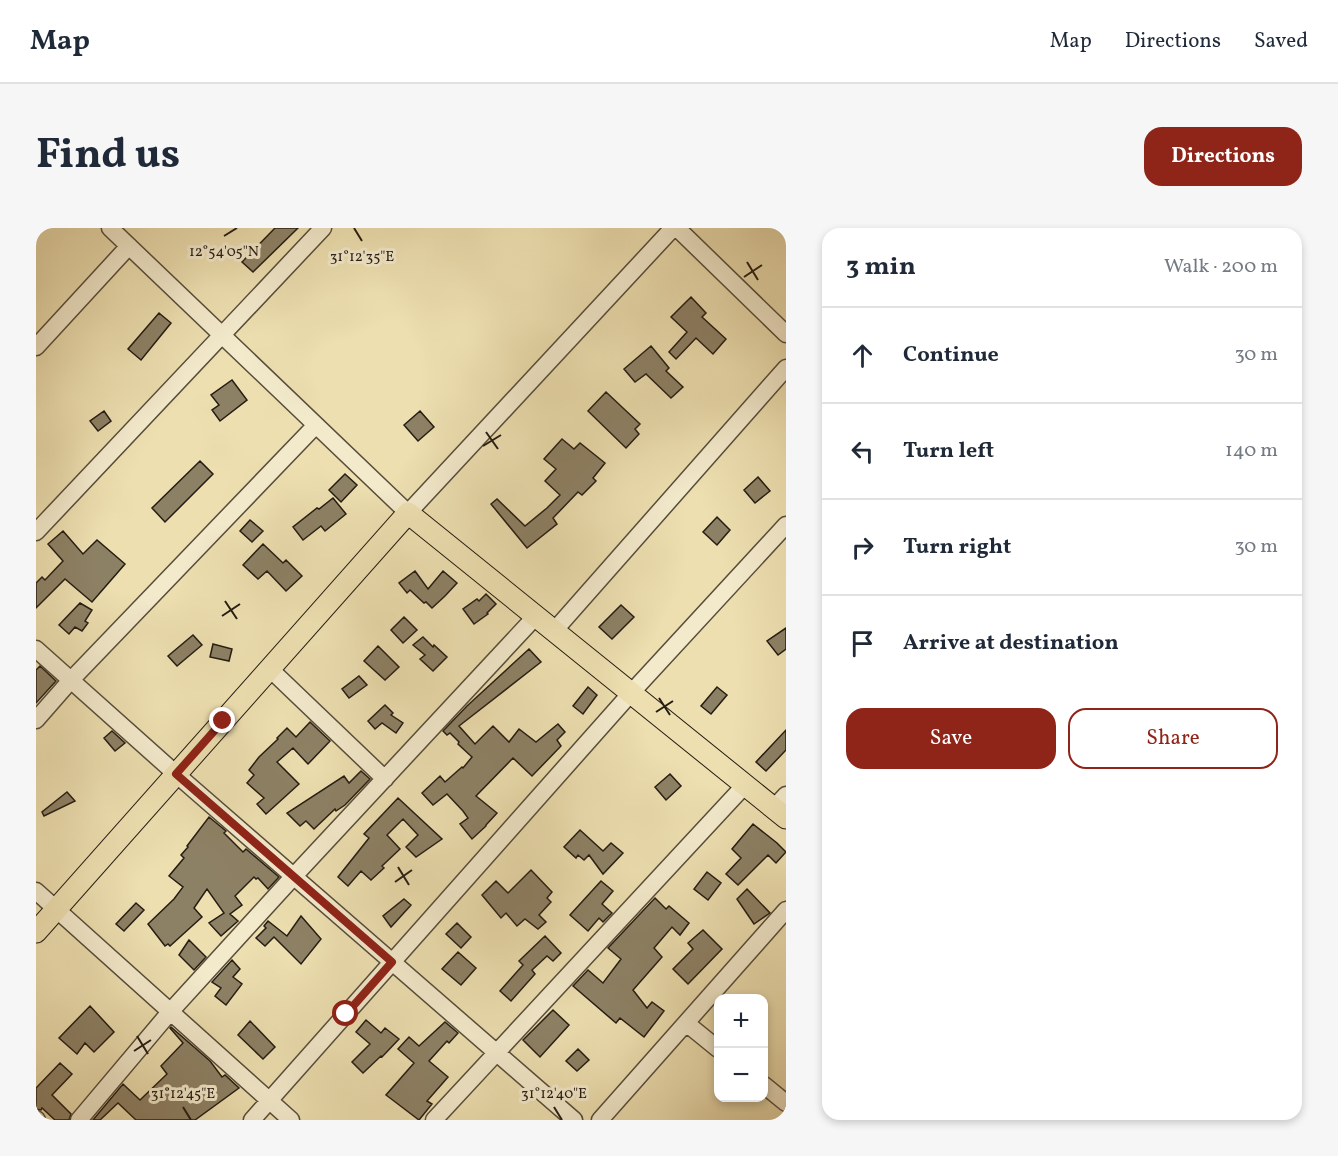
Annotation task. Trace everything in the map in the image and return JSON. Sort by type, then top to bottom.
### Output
[{"type":"main road","points":[[36,932],[408,513],[745,785],[782,807]]},
{"type":"street","points":[[110,228],[408,513],[675,228],[786,334]]},
{"type":"street","points":[[36,532],[322,228]]},
{"type":"street","points":[[36,347],[129,246]]},
{"type":"street","points":[[554,631],[786,368]]},
{"type":"street","points":[[36,720],[71,680],[316,425]]},
{"type":"street","points":[[252,1120],[631,693],[786,525]]},
{"type":"street","points":[[79,1120],[170,1012],[536,616]]},
{"type":"street","points":[[36,649],[176,774],[574,1120]]},
{"type":"street","points":[[270,669],[385,779]]},
{"type":"street","points":[[434,1120],[745,785]]},
{"type":"street","points":[[36,891],[291,1120]]},
{"type":"street","points":[[600,1120],[786,910]]},
{"type":"street","points":[[686,1023],[716,1048]]},
{"type":"street","points":[[768,1088],[786,1103]]},
{"type":"building","points":[[275,228],[298,228],[253,272],[242,262]]},
{"type":"building","points":[[691,297],[706,313],[702,317],[726,339],[713,354],[696,338],[676,359],[669,352],[687,332],[671,317]]},
{"type":"building","points":[[159,313],[171,323],[141,360],[128,349]]},
{"type":"building","points":[[651,346],[669,368],[666,371],[683,387],[671,398],[646,374],[635,382],[624,369]]},
{"type":"building","points":[[232,380],[247,400],[220,421],[212,410],[219,405],[211,395]]},
{"type":"building","points":[[606,392],[640,424],[635,429],[639,434],[626,448],[588,411]]},
{"type":"building","points":[[104,411],[111,421],[98,431],[90,421]]},
{"type":"building","points":[[420,411],[434,427],[418,441],[404,425]]},
{"type":"building","points":[[562,439],[574,449],[580,443],[605,463],[593,478],[596,481],[582,495],[578,492],[553,518],[557,524],[527,548],[491,504],[497,499],[525,526],[547,508],[560,495],[545,481],[556,469],[544,459]]},
{"type":"building","points":[[200,461],[213,474],[165,522],[152,508]]},
{"type":"building","points":[[345,474],[357,485],[341,502],[329,490]]},
{"type":"building","points":[[758,477],[770,491],[755,503],[744,490]]},
{"type":"building","points":[[333,498],[346,514],[325,531],[321,526],[303,540],[293,527]]},
{"type":"building","points":[[717,517],[730,530],[717,545],[703,532]]},
{"type":"building","points":[[250,520],[263,531],[252,542],[240,531]]},
{"type":"building","points":[[63,531],[83,554],[97,540],[125,564],[92,602],[65,579],[36,608],[36,583],[42,577],[45,580],[63,561],[48,544]]},
{"type":"building","points":[[263,544],[283,563],[286,560],[302,576],[286,591],[267,571],[258,579],[243,565]]},
{"type":"building","points":[[415,571],[428,589],[443,571],[457,583],[432,608],[410,590],[407,593],[399,583]]},
{"type":"building","points":[[486,594],[496,604],[488,614],[474,624],[463,609],[477,599],[479,601]]},
{"type":"building","points":[[80,603],[92,610],[85,621],[88,623],[82,631],[75,627],[69,634],[59,625]]},
{"type":"building","points":[[621,605],[634,617],[612,639],[599,627]]},
{"type":"building","points":[[404,617],[417,630],[403,643],[391,630]]},
{"type":"building","points":[[786,628],[786,649],[778,655],[767,641]]},
{"type":"building","points":[[193,635],[202,645],[177,666],[168,656]]},
{"type":"building","points":[[423,637],[447,657],[433,671],[420,659],[425,655],[413,645]]},
{"type":"building","points":[[213,644],[232,649],[229,661],[210,657]]},
{"type":"building","points":[[378,646],[399,667],[385,680],[364,661]]},
{"type":"building","points":[[529,649],[541,662],[459,726],[475,744],[493,726],[509,742],[519,729],[536,742],[558,724],[565,732],[557,740],[561,746],[532,776],[513,758],[476,796],[497,813],[472,839],[460,824],[468,818],[447,794],[433,805],[422,793],[440,776],[445,782],[463,768],[472,757],[450,733],[447,735],[443,731]]},
{"type":"building","points":[[40,666],[56,681],[36,703],[36,670]]},
{"type":"building","points":[[359,676],[367,685],[349,698],[342,689]]},
{"type":"building","points":[[588,687],[597,695],[583,714],[573,706]]},
{"type":"building","points":[[717,687],[727,695],[711,714],[701,706]]},
{"type":"building","points":[[385,705],[393,713],[391,715],[403,723],[396,733],[382,723],[375,729],[368,721]]},
{"type":"building","points":[[310,722],[330,741],[308,764],[293,748],[277,762],[299,784],[266,814],[257,804],[264,798],[247,783],[254,775],[249,770],[287,728],[296,737]]},
{"type":"building","points":[[786,730],[786,750],[766,771],[756,762]]},
{"type":"building","points":[[112,731],[125,743],[115,751],[104,738]]},
{"type":"building","points":[[361,771],[370,779],[345,805],[336,811],[335,809],[314,829],[306,821],[300,826],[287,813],[344,776],[349,783]]},
{"type":"building","points":[[670,774],[681,786],[666,800],[655,787]]},
{"type":"building","points":[[67,792],[75,801],[44,816],[42,812]]},
{"type":"building","points":[[398,798],[442,839],[416,857],[406,847],[418,835],[403,819],[387,835],[400,849],[371,880],[361,871],[348,886],[338,877],[369,838],[364,834]]},
{"type":"building","points":[[209,817],[226,831],[224,833],[243,852],[246,849],[279,877],[268,889],[258,878],[254,877],[235,896],[242,905],[230,914],[238,921],[221,936],[209,923],[224,913],[207,889],[194,908],[202,917],[170,946],[168,944],[165,946],[148,924],[183,887],[169,876],[184,858],[181,855]]},
{"type":"building","points":[[753,824],[786,852],[776,863],[768,855],[738,885],[726,874],[741,858],[732,849]]},
{"type":"building","points":[[580,830],[603,851],[611,843],[623,853],[603,874],[589,855],[584,860],[578,855],[576,858],[564,847]]},
{"type":"building","points":[[531,870],[552,892],[547,898],[551,902],[539,915],[546,922],[538,929],[525,919],[517,926],[506,913],[501,918],[482,895],[496,881],[508,893]]},
{"type":"building","points":[[707,872],[721,883],[708,900],[694,889]]},
{"type":"building","points":[[601,881],[613,891],[602,904],[612,913],[603,922],[599,918],[588,931],[570,915]]},
{"type":"building","points":[[747,889],[770,913],[754,924],[737,899]]},
{"type":"building","points":[[655,898],[666,909],[669,906],[689,923],[680,935],[672,927],[654,948],[662,957],[633,990],[647,1008],[652,1002],[664,1011],[644,1037],[620,1018],[616,1023],[573,986],[588,970],[603,983],[621,959],[608,948]]},
{"type":"building","points":[[404,899],[411,905],[391,927],[383,916]]},
{"type":"building","points":[[136,903],[144,910],[124,931],[116,924]]},
{"type":"building","points":[[301,916],[321,939],[301,964],[274,937],[265,946],[256,938],[266,928],[264,926],[268,921],[287,936]]},
{"type":"building","points":[[457,923],[471,937],[461,948],[446,934]]},
{"type":"building","points":[[703,930],[722,949],[688,984],[673,969],[693,949],[688,943]]},
{"type":"building","points":[[545,936],[561,953],[553,961],[547,956],[532,970],[535,974],[511,1001],[500,991],[523,965],[519,961]]},
{"type":"building","points":[[189,940],[206,957],[194,970],[179,955]]},
{"type":"building","points":[[458,952],[476,968],[461,985],[442,969]]},
{"type":"building","points":[[232,960],[240,969],[233,977],[242,984],[226,1005],[215,996],[221,988],[212,982]]},
{"type":"building","points":[[90,1006],[114,1032],[94,1052],[85,1043],[77,1054],[59,1038]]},
{"type":"building","points":[[553,1010],[569,1025],[540,1057],[523,1040]]},
{"type":"building","points":[[366,1020],[381,1033],[385,1028],[399,1039],[363,1073],[352,1062],[370,1044],[356,1032]]},
{"type":"building","points":[[250,1021],[275,1047],[263,1059],[238,1035]]},
{"type":"building","points":[[445,1022],[458,1033],[449,1043],[447,1041],[429,1061],[448,1077],[427,1101],[432,1104],[419,1120],[386,1095],[414,1063],[398,1049],[409,1037],[419,1046]]},
{"type":"building","points":[[171,1027],[210,1061],[222,1077],[225,1075],[239,1088],[195,1120],[136,1120],[118,1103],[100,1120],[93,1120],[123,1084],[140,1100],[167,1074],[161,1066],[183,1043]]},
{"type":"building","points":[[578,1049],[589,1060],[577,1071],[566,1061]]},
{"type":"building","points":[[60,1063],[72,1074],[52,1095],[71,1114],[69,1120],[55,1120],[42,1108],[41,1110],[36,1109],[36,1088]]},
{"type":"route","points":[[223,721],[176,774],[392,962],[346,1014]]}]
